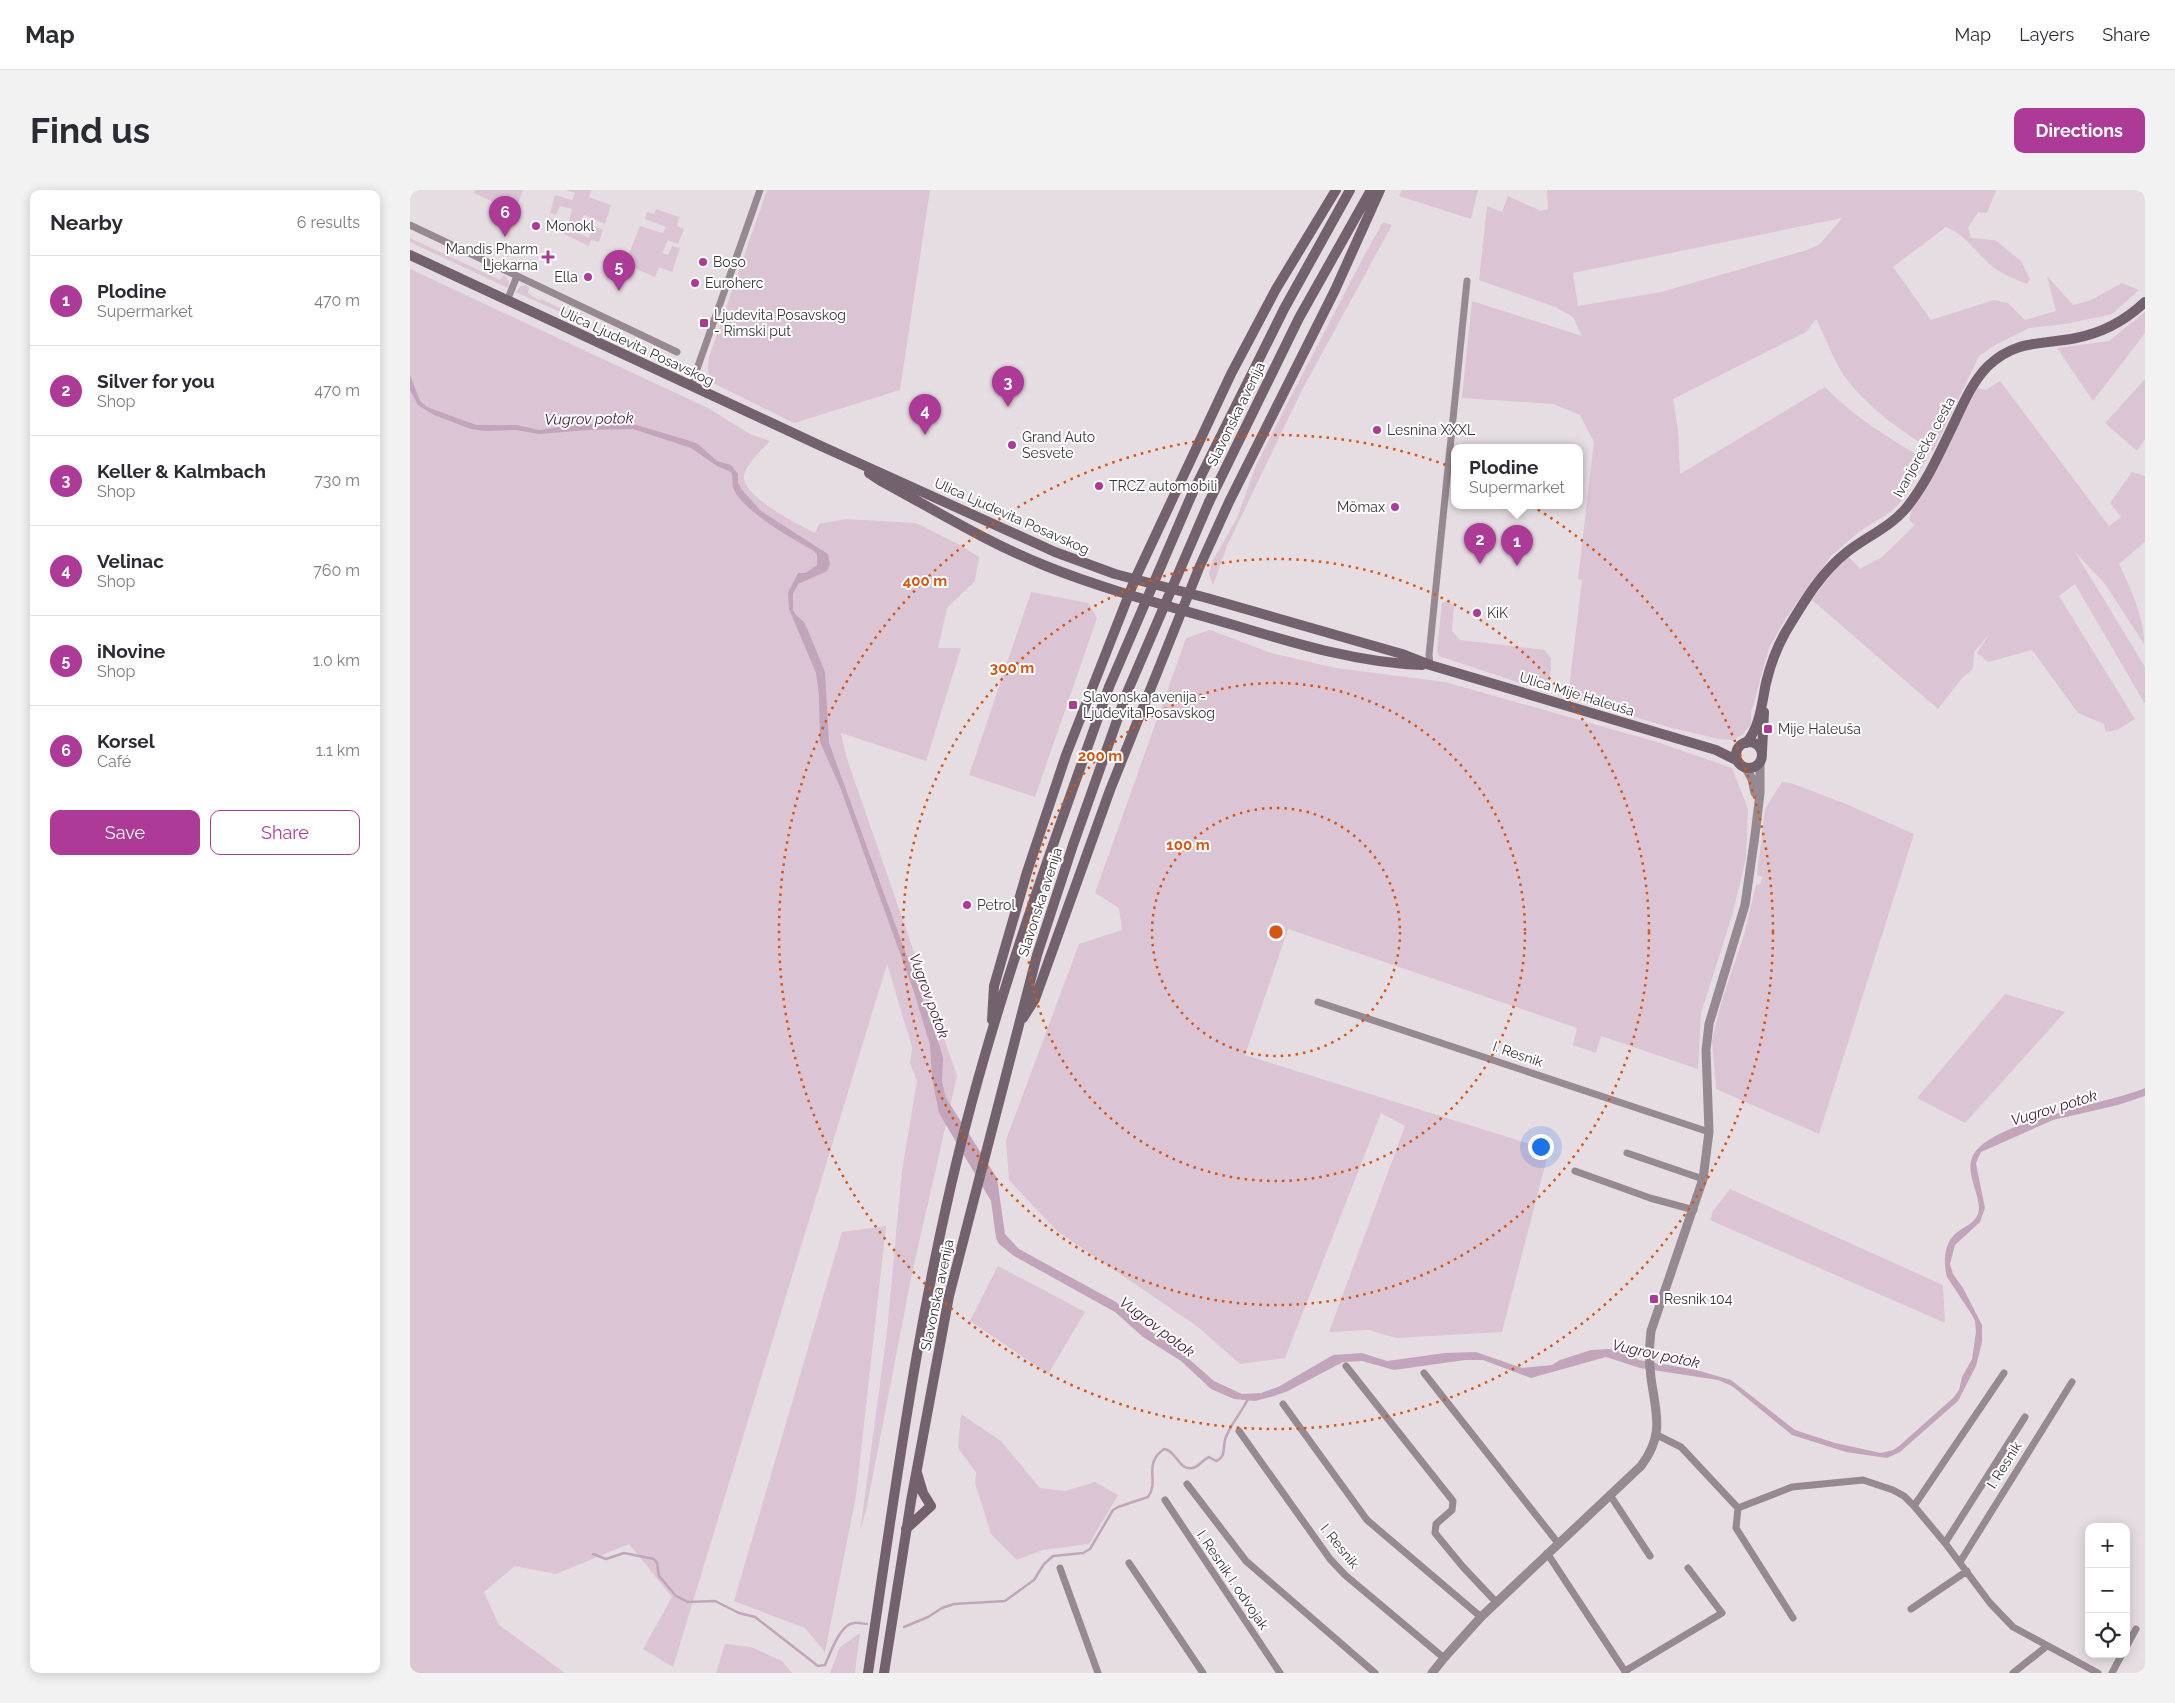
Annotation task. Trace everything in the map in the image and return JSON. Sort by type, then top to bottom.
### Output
[{"type":"main road","points":[[993,1028],[992,1004],[994,986],[1027,872],[1066,755],[1128,596],[1231,374],[1276,289],[1336,190]]},
{"type":"main road","name":"Slavonska avenija","points":[[868,1673],[901,1448],[928,1295],[953,1178],[993,1028],[1049,854],[1109,687],[1192,494],[1284,309],[1350,190]]},
{"type":"main road","name":"Slavonska avenija","points":[[884,1673],[916,1470],[949,1296],[1016,1029],[1037,954],[1072,845],[1126,695],[1209,502],[1242,430],[1299,318],[1371,190]]},
{"type":"main road","points":[[1016,1029],[1034,999],[1110,790],[1188,594],[1229,502],[1336,290],[1380,190]]},
{"type":"main road","name":"Ulica Ljudevita Posavskog","points":[[410,255],[852,461],[1055,552],[1135,579],[1188,594]]},
{"type":"main road","name":"Ivanjorečka cesta","points":[[1744,744],[1755,727],[1775,654],[1802,607],[1822,578],[1840,559],[1896,518],[1907,507],[1930,471],[1968,395],[1989,366],[2003,354],[2025,344],[2074,339],[2101,331],[2120,321],[2145,302]]},
{"type":"main road","name":"Ulica Ljudevita Posavskog","points":[[852,461],[881,481],[989,540],[1044,566],[1128,596],[1182,610]]},
{"type":"main road","name":"Ulica Mije Haleuša","points":[[1188,594],[1402,654],[1430,665],[1716,750],[1742,764]]},
{"type":"main road","name":"Ulica Mije Haleuša","points":[[1182,610],[1337,654],[1392,663],[1430,665]]},
{"type":"main road","name":"Ivanjorečka cesta","points":[[1762,752],[1763,696]]},
{"type":"main road","points":[[1754,743],[1762,752],[1760,763],[1754,768],[1742,764],[1737,752],[1744,744],[1754,743]]},
{"type":"main road","name":"Ulica Mije Haleuša","points":[[1716,750],[1730,749],[1744,744]]},
{"type":"main road","points":[[906,1529],[932,1506],[923,1493],[916,1470]]},
{"type":"street","points":[[691,386],[760,190]]},
{"type":"street","name":"Ulica Ljudevita Posavskog","points":[[410,225],[677,352]]},
{"type":"street","points":[[507,301],[517,276]]},
{"type":"street","points":[[1430,665],[1429,655],[1467,281]]},
{"type":"street","points":[[1432,1673],[1496,1602],[1641,1466],[1650,1454],[1657,1435],[1658,1423],[1649,1352],[1656,1312],[1694,1210],[1703,1179],[1708,1132],[1706,1050],[1708,1024],[1745,905],[1758,812],[1760,763]]},
{"type":"street","points":[[1742,764],[1754,784],[1758,812]]},
{"type":"street","name":"I. Resnik","points":[[1318,1002],[1708,1132]]},
{"type":"street","points":[[1627,1153],[1703,1179]]},
{"type":"street","points":[[1575,1171],[1650,1198],[1694,1210]]},
{"type":"street","points":[[1346,1366],[1453,1501],[1452,1510],[1436,1524],[1435,1532],[1462,1567],[1496,1602]]},
{"type":"street","points":[[1424,1373],[1558,1544]]},
{"type":"street","points":[[1914,1506],[2004,1373]]},
{"type":"street","name":"I. Resnik","points":[[1960,1562],[2072,1382]]},
{"type":"street","points":[[1283,1404],[1367,1520],[1481,1617]]},
{"type":"street","name":"I. Resnik","points":[[1945,1543],[2025,1417]]},
{"type":"street","name":"I. Resnik","points":[[1239,1431],[1330,1560],[1344,1575],[1444,1658]]},
{"type":"street","points":[[1657,1435],[1681,1447],[1738,1508],[1736,1528],[1793,1618]]},
{"type":"street","points":[[1738,1508],[1792,1487],[1863,1480],[1900,1493],[1914,1506],[1960,1562],[1990,1603],[2013,1627],[2098,1673]]},
{"type":"street","points":[[1187,1484],[1246,1561],[1375,1673]]},
{"type":"street","points":[[1610,1495],[1650,1556]]},
{"type":"street","name":"I. Resnik I. odvojak","points":[[1165,1500],[1280,1673]]},
{"type":"street","points":[[1547,1553],[1626,1672],[1722,1613],[1688,1568]]},
{"type":"street","points":[[1129,1563],[1204,1673]]},
{"type":"street","points":[[1060,1568],[1098,1673]]},
{"type":"street","points":[[1911,1609],[1966,1571]]},
{"type":"street","points":[[2130,1640],[2136,1629]]},
{"type":"street","points":[[2013,1673],[2047,1646]]},
{"type":"street","points":[[2112,1673],[2120,1658]]},
{"type":"shaded area","points":[[475,190],[523,190],[515,212],[474,193]]},
{"type":"shaded area","points":[[566,190],[591,190],[589,197],[611,205],[605,224],[584,215],[576,232],[589,238],[594,226],[603,230],[599,242],[591,240],[589,246],[545,225],[549,217],[568,226],[572,209],[560,206],[556,215],[550,213],[555,195],[572,200],[575,193]]},
{"type":"shaded area","points":[[767,190],[930,190],[900,390],[794,423],[715,384],[710,378],[708,372],[709,357]]},
{"type":"shaded area","points":[[1402,190],[1478,190],[1471,219],[1399,196]]},
{"type":"shaded area","points":[[1547,190],[1996,190],[1987,213],[1978,212],[1968,228],[1971,238],[1995,240],[2021,261],[2030,279],[2027,284],[2009,277],[1987,262],[1959,234],[1946,227],[1893,267],[1931,320],[1994,300],[2008,303],[2025,320],[2056,311],[2047,276],[2073,305],[2091,300],[2122,283],[2139,290],[2112,314],[2066,324],[2029,328],[1995,345],[1979,356],[1933,451],[1886,418],[1854,389],[1837,363],[1816,319],[1806,332],[1673,399],[1678,429],[1680,474],[1825,387],[1860,418],[1926,460],[1904,498],[1892,511],[1860,531],[1831,556],[1786,618],[1769,648],[1751,713],[1751,724],[1743,734],[1733,740],[1719,739],[1672,728],[1568,697],[1582,580],[1578,579],[1594,442],[1580,415],[1553,404],[1462,398],[1472,301],[1582,336],[1573,317],[1555,307],[1479,280],[1487,206],[1502,212],[1508,196],[1541,211],[1548,209]],"holes":[[[1842,218],[1820,244],[1807,250],[1661,292],[1578,306],[1573,273]]]},
{"type":"shaded area","points":[[656,209],[679,217],[677,226],[684,229],[678,244],[668,240],[662,253],[668,255],[672,246],[680,248],[672,272],[659,267],[655,277],[625,264],[640,226],[663,233],[666,227],[645,219],[647,212],[654,214]]},
{"type":"shaded area","points":[[1383,222],[1392,225],[1301,392],[1227,546],[1213,585],[1209,574],[1212,562],[1237,518],[1255,468]]},
{"type":"shaded area","points":[[410,238],[500,280],[504,275],[509,281],[508,288],[410,242]]},
{"type":"shaded area","points":[[410,269],[708,408],[750,434],[770,441],[748,466],[744,475],[745,483],[751,492],[772,509],[815,533],[819,524],[846,519],[916,523],[960,545],[979,557],[975,581],[947,608],[938,648],[961,648],[926,761],[841,733],[846,756],[957,1076],[911,1278],[867,1506],[860,1532],[887,1331],[902,1171],[917,1081],[910,1063],[912,1047],[887,964],[673,1667],[643,1649],[672,1597],[629,1544],[556,1574],[515,1566],[484,1592],[499,1625],[565,1673],[410,1673]]},
{"type":"shaded area","points":[[526,285],[529,288],[528,293],[540,301],[541,299],[578,317],[582,312],[580,321],[516,292],[521,286]]},
{"type":"shaded area","points":[[2145,312],[2145,333],[2093,401],[2057,348],[2109,341]]},
{"type":"shaded area","points":[[410,375],[420,401],[427,407],[476,425],[517,425],[539,430],[580,424],[633,424],[698,444],[717,461],[731,465],[738,474],[738,483],[742,490],[761,511],[828,554],[830,564],[827,571],[798,584],[793,594],[793,610],[804,622],[825,672],[829,743],[940,1047],[943,1058],[942,1082],[946,1098],[997,1178],[1005,1234],[1019,1249],[1116,1302],[1144,1327],[1175,1347],[1214,1381],[1242,1394],[1261,1393],[1278,1387],[1333,1355],[1362,1353],[1387,1361],[1445,1353],[1476,1352],[1522,1368],[1552,1365],[1560,1360],[1591,1350],[1609,1349],[1623,1352],[1639,1360],[1696,1370],[1731,1380],[1795,1430],[1835,1443],[1881,1453],[1893,1450],[1953,1398],[1959,1390],[1962,1377],[1972,1359],[1976,1332],[1975,1321],[1947,1277],[1945,1260],[1951,1238],[1971,1223],[1978,1214],[1978,1201],[1970,1165],[1972,1158],[1982,1145],[1999,1134],[2023,1124],[2145,1088],[2145,1096],[2118,1105],[2053,1120],[1981,1152],[1976,1163],[1985,1208],[1980,1222],[1955,1245],[1950,1264],[1953,1274],[1963,1288],[1982,1325],[1982,1342],[1976,1366],[1958,1401],[1900,1452],[1887,1458],[1846,1452],[1792,1435],[1732,1386],[1718,1380],[1640,1368],[1606,1357],[1531,1378],[1483,1360],[1465,1360],[1394,1370],[1362,1361],[1343,1362],[1288,1391],[1274,1396],[1255,1401],[1234,1399],[1211,1389],[1181,1361],[1143,1337],[1115,1312],[1014,1256],[999,1244],[996,1238],[991,1201],[939,1113],[932,1078],[930,1045],[914,992],[840,787],[820,742],[819,696],[816,673],[789,609],[788,593],[798,573],[805,573],[817,565],[817,555],[814,551],[758,516],[734,490],[731,472],[717,466],[691,448],[633,429],[539,434],[515,430],[486,431],[471,429],[434,415],[418,405],[410,390]]},
{"type":"shaded area","points":[[2145,379],[2145,439],[2137,451],[2105,423]]},
{"type":"shaded area","points":[[2000,381],[2109,526],[2121,517],[2110,503],[2132,472],[2145,476],[2145,542],[2119,564],[2139,614],[2144,644],[2105,584],[2075,552],[2145,667],[2145,704],[2075,584],[2059,596],[2135,719],[2117,730],[2106,732],[2104,724],[2078,713],[2032,650],[1988,662],[1977,653],[1990,633],[1974,652],[1973,669],[1962,678],[1938,709],[1812,600],[1835,569],[1849,557],[1860,569],[1882,557],[1915,525],[1909,520],[1912,508],[1978,388],[1986,390]]},
{"type":"shaded area","points":[[1031,592],[1088,603],[1097,618],[1035,797],[969,775]]},
{"type":"shaded area","points":[[1447,601],[1454,606],[1452,631],[1460,640],[1545,650],[1551,659],[1551,668],[1549,680],[1545,687],[1541,690],[1439,656],[1437,651],[1442,603]]},
{"type":"shaded area","points":[[1210,630],[1271,653],[1336,668],[1445,682],[1657,742],[1732,768],[1748,809],[1746,858],[1732,916],[1701,1013],[1698,1069],[1601,1036],[1596,1053],[1573,1045],[1577,1028],[1288,929],[1245,1055],[1549,1150],[1502,1332],[1396,1338],[1369,1330],[1329,1332],[1405,1126],[1381,1113],[1285,1358],[1240,1364],[1198,1327],[1057,1231],[1009,1180],[1006,1140],[1079,944],[1122,930],[1119,908],[1095,893],[1186,638]]},
{"type":"shaded area","points":[[1782,782],[1791,783],[1846,804],[1914,834],[1819,1134],[1716,1089],[1712,1040],[1722,1000],[1744,935],[1756,885],[1760,884],[1763,877],[1757,875],[1765,809]]},
{"type":"shaded area","points":[[2005,994],[2065,1012],[1965,1123],[1917,1098]]},
{"type":"shaded area","points":[[1730,1189],[1943,1285],[1945,1323],[1710,1220],[1713,1211]]},
{"type":"shaded area","points":[[886,1226],[856,1496],[825,1652],[805,1628],[734,1601],[842,1232]]},
{"type":"shaded area","points":[[998,1266],[1085,1312],[1048,1374],[970,1321]]},
{"type":"shaded area","points":[[961,1414],[1001,1441],[1040,1488],[1065,1491],[1095,1482],[1118,1495],[1089,1544],[1043,1550],[1017,1560],[991,1534],[975,1483],[976,1472],[958,1448]]},
{"type":"shaded area","points":[[860,1633],[855,1673],[830,1673],[840,1647]]},
{"type":"shaded area","points":[[725,1644],[751,1647],[782,1661],[792,1673],[716,1673]]},
{"type":"waterway","points":[[904,1627],[954,1604],[1005,1601],[1034,1580],[1044,1564],[1053,1556],[1083,1553],[1090,1549],[1113,1510],[1148,1497],[1152,1485],[1152,1467],[1157,1455],[1164,1449],[1172,1453],[1181,1464],[1188,1468],[1197,1466],[1209,1457],[1216,1461],[1222,1457],[1228,1432],[1248,1399]]},
{"type":"waterway","points":[[593,1554],[606,1559],[624,1553],[654,1559],[657,1563],[659,1576],[676,1596],[688,1602],[715,1601],[739,1613],[755,1617],[818,1666],[825,1665],[836,1640],[844,1628],[854,1623],[867,1624]]},
{"type":"place","name":"Monokl","points":[[536,226]]},
{"type":"place","name":"Korsel","points":[[505,237]]},
{"type":"place","name":"Mandis Pharm Ljekarna","points":[[548,257]]},
{"type":"place","name":"Boso","points":[[703,262]]},
{"type":"place","name":"Ella","points":[[588,277]]},
{"type":"place","name":"Euroherc","points":[[695,283]]},
{"type":"place","name":"iNovine","points":[[619,291]]},
{"type":"place","name":"Ljudevita Posavskog - Rimski put","points":[[704,323]]},
{"type":"place","name":"Keller & Kalmbach","points":[[1008,407]]},
{"type":"place","name":"Lesnina XXXL","points":[[1377,430]]},
{"type":"place","name":"Velinac","points":[[925,435]]},
{"type":"place","name":"Grand Auto Sesvete","points":[[1012,445]]},
{"type":"place","name":"TRCZ automobili","points":[[1099,486]]},
{"type":"place","name":"Mömax","points":[[1395,507]]},
{"type":"place","name":"Silver for you","points":[[1480,564]]},
{"type":"place","name":"Plodine","points":[[1517,566]]},
{"type":"place","name":"KiK","points":[[1477,613]]},
{"type":"place","name":"Slavonska avenija - Ljudevita Posavskog","points":[[1073,705]]},
{"type":"place","name":"Mije Haleuša","points":[[1768,729]]},
{"type":"place","name":"Petrol","points":[[967,905]]},
{"type":"place","name":"Resnik 104","points":[[1654,1299]]},
{"type":"water label","name":"Vugrov potok","points":[[589,419]]},
{"type":"water label","name":"Vugrov potok","points":[[929,996]]},
{"type":"water label","name":"Vugrov potok","points":[[2054,1108]]},
{"type":"water label","name":"Vugrov potok","points":[[1157,1327]]},
{"type":"water label","name":"Vugrov potok","points":[[1656,1354]]}]
